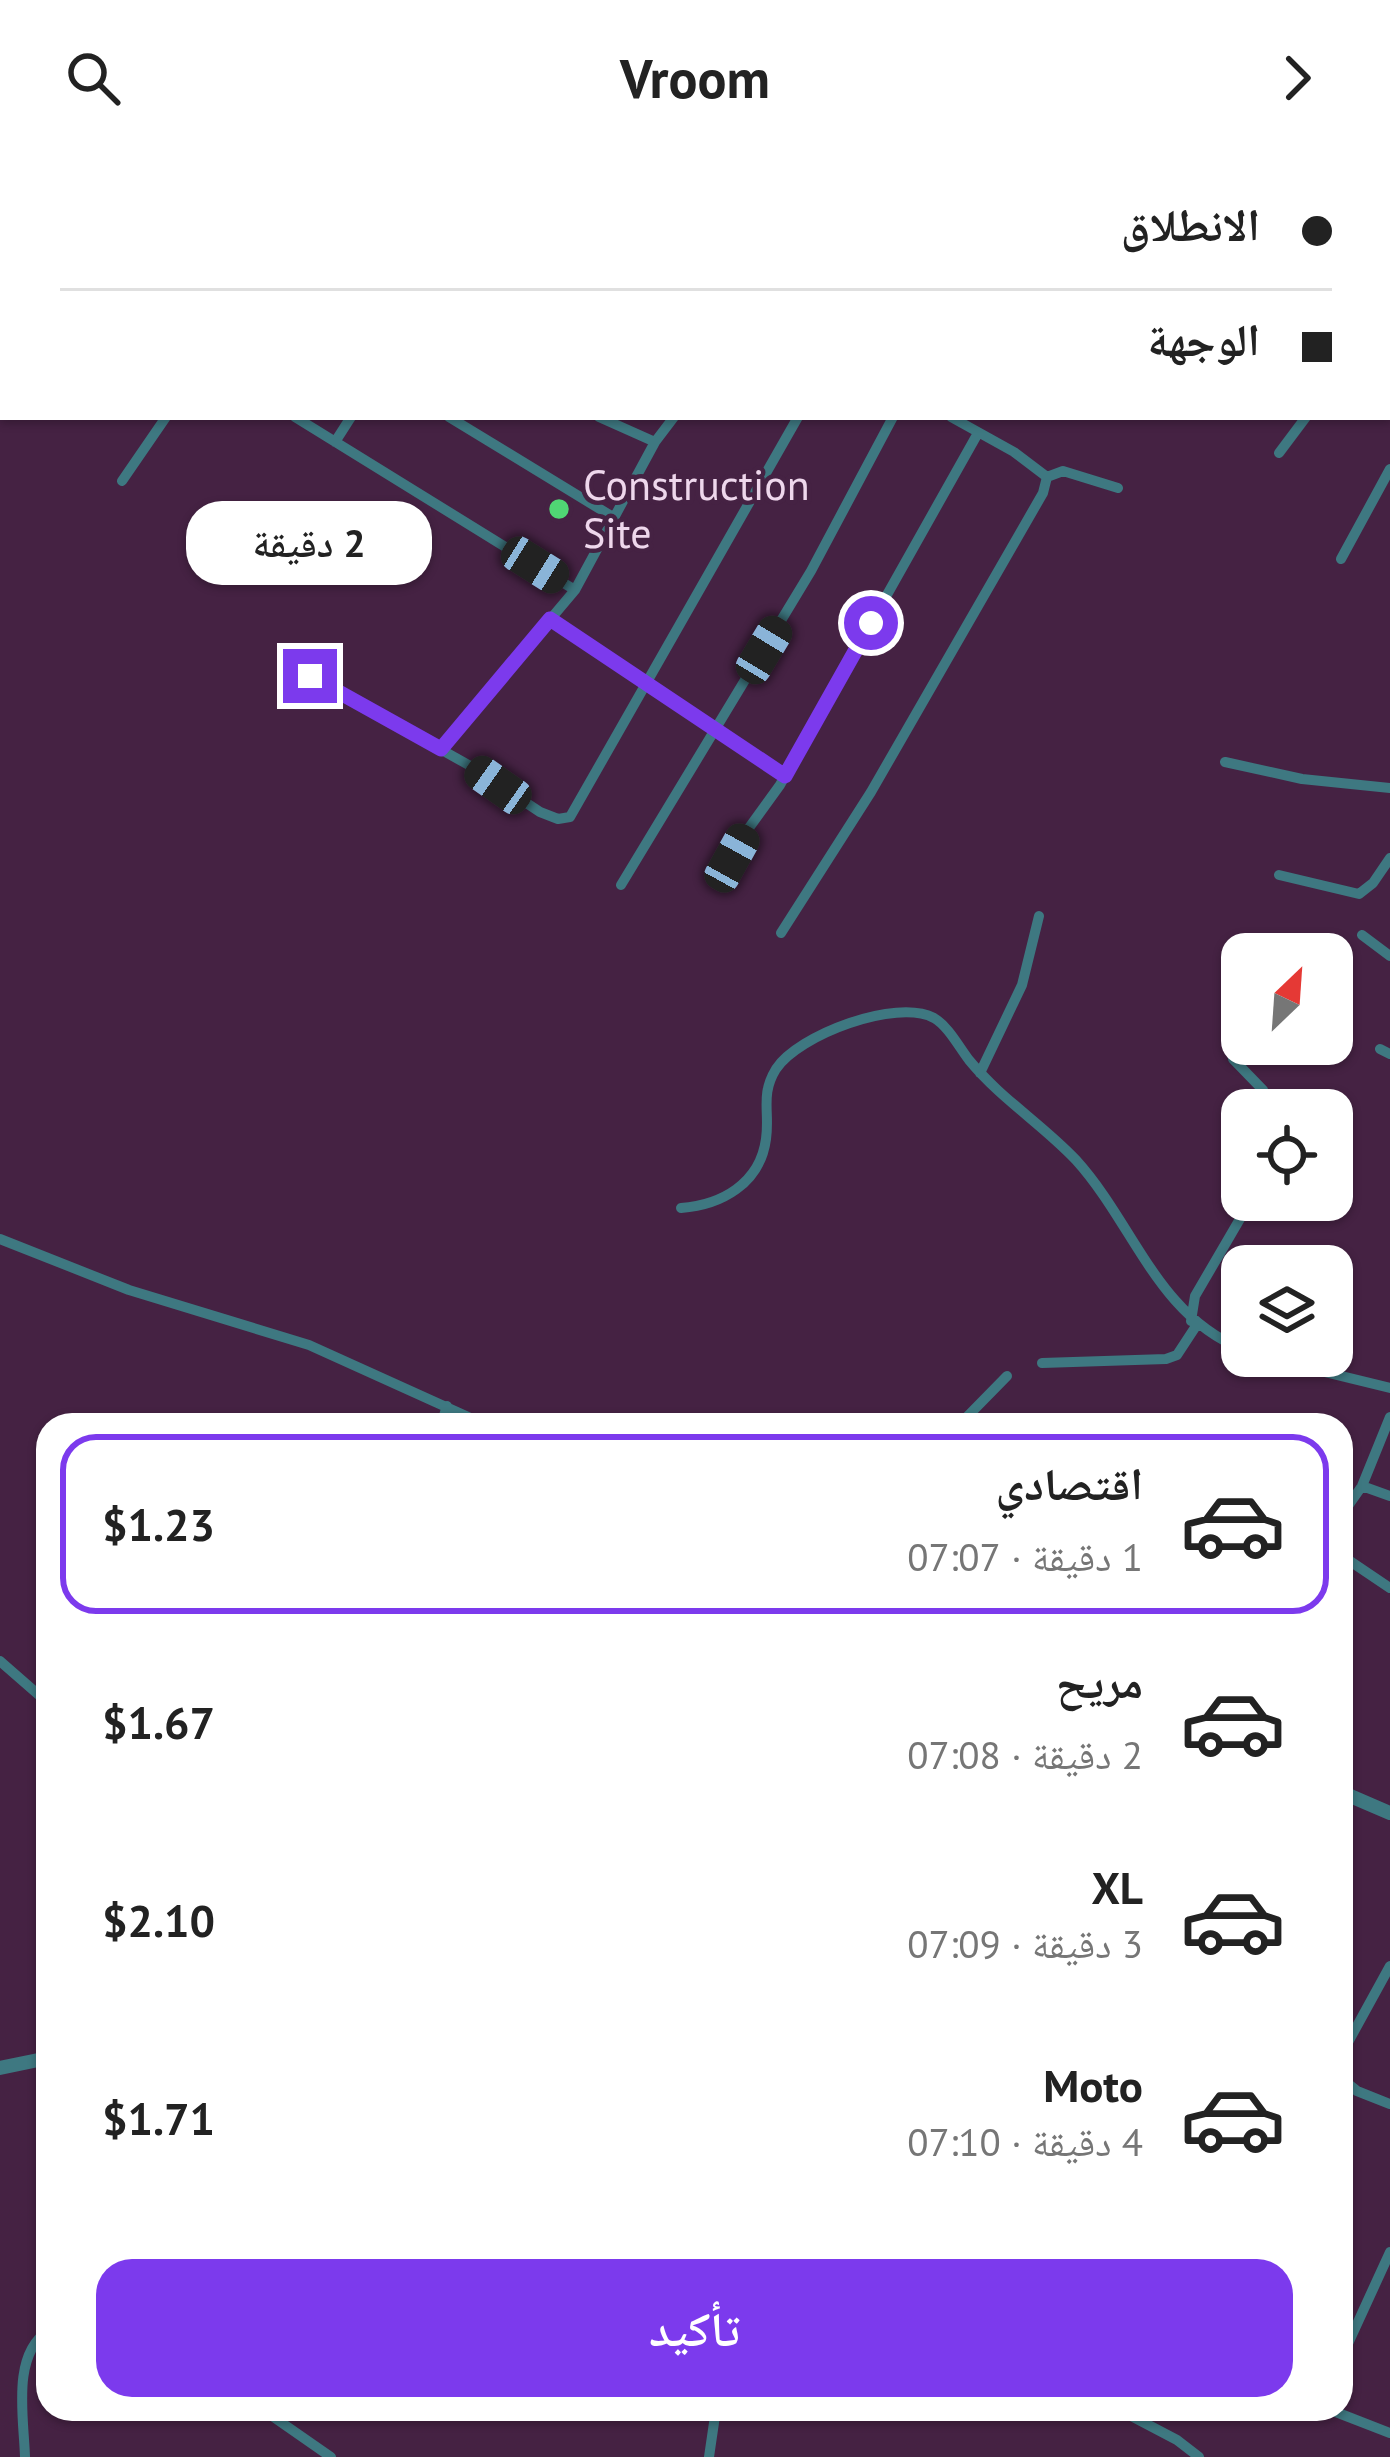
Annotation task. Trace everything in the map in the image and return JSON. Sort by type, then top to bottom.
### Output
[{"type":"street","points":[[122,481],[164,420]]},
{"type":"street","points":[[300,420],[574,590]]},
{"type":"street","points":[[335,442],[349,420]]},
{"type":"street","points":[[454,420],[613,518]]},
{"type":"street","points":[[605,420],[655,442]]},
{"type":"street","points":[[441,749],[574,590],[672,420]]},
{"type":"street","points":[[310,676],[441,749],[540,812],[558,819],[570,817],[796,420]]},
{"type":"street","points":[[621,885],[812,571],[891,420]]},
{"type":"street","points":[[956,420],[1047,477]]},
{"type":"street","points":[[1279,453],[1304,420]]},
{"type":"street","points":[[718,884],[785,776],[978,433]]},
{"type":"street","points":[[1341,559],[1390,470]]},
{"type":"street","points":[[1047,477],[1064,471],[1118,488]]},
{"type":"street","points":[[781,933],[871,792],[1043,493],[1047,477]]},
{"type":"street","points":[[550,619],[785,776]]},
{"type":"street","points":[[1226,763],[1302,779],[1390,788]]},
{"type":"street","points":[[1279,875],[1359,894],[1373,884],[1390,857]]},
{"type":"street","points":[[980,1073],[1022,986],[1039,916]]},
{"type":"street","points":[[1362,935],[1390,956]]},
{"type":"street","points":[[681,1208],[723,1200],[748,1179],[766,1141],[763,1102],[772,1076],[802,1042],[880,1016],[921,1014],[941,1024],[980,1073],[1079,1164],[1115,1208],[1148,1268],[1194,1323],[1221,1338]]},
{"type":"street","points":[[1239,1065],[1262,1089]]},
{"type":"street","points":[[1042,1363],[1177,1355],[1194,1323],[1195,1296],[1239,1221]]},
{"type":"street","points":[[0,1239],[129,1290],[309,1345],[461,1413]]},
{"type":"street","points":[[971,1413],[1007,1376]]},
{"type":"street","points":[[1345,1377],[1390,1388]]},
{"type":"street","points":[[445,1413],[447,1406]]},
{"type":"street","points":[[1353,1499],[1390,1418]]},
{"type":"street","points":[[1362,1486],[1390,1496]]},
{"type":"street","points":[[1353,1563],[1390,1588]]},
{"type":"street","points":[[0,1661],[36,1692]]},
{"type":"street","points":[[1353,1797],[1390,1813]]},
{"type":"street","points":[[1353,2033],[1390,1966]]},
{"type":"street","points":[[0,2068],[36,2060]]},
{"type":"street","points":[[1353,2087],[1390,2104]]},
{"type":"street","points":[[1353,2334],[1388,2262]]},
{"type":"street","points":[[25,2457],[21,2402],[36,2342]]},
{"type":"street","points":[[1353,2419],[1390,2433]]},
{"type":"street","points":[[279,2421],[331,2457]]},
{"type":"street","points":[[709,2457],[714,2421]]},
{"type":"street","points":[[1141,2421],[1199,2457]]},
{"type":"place","name":"Construction Site","points":[[559,509]]},
{"type":"route","points":[[310,676],[441,749],[550,619],[785,776],[871,623]]}]
